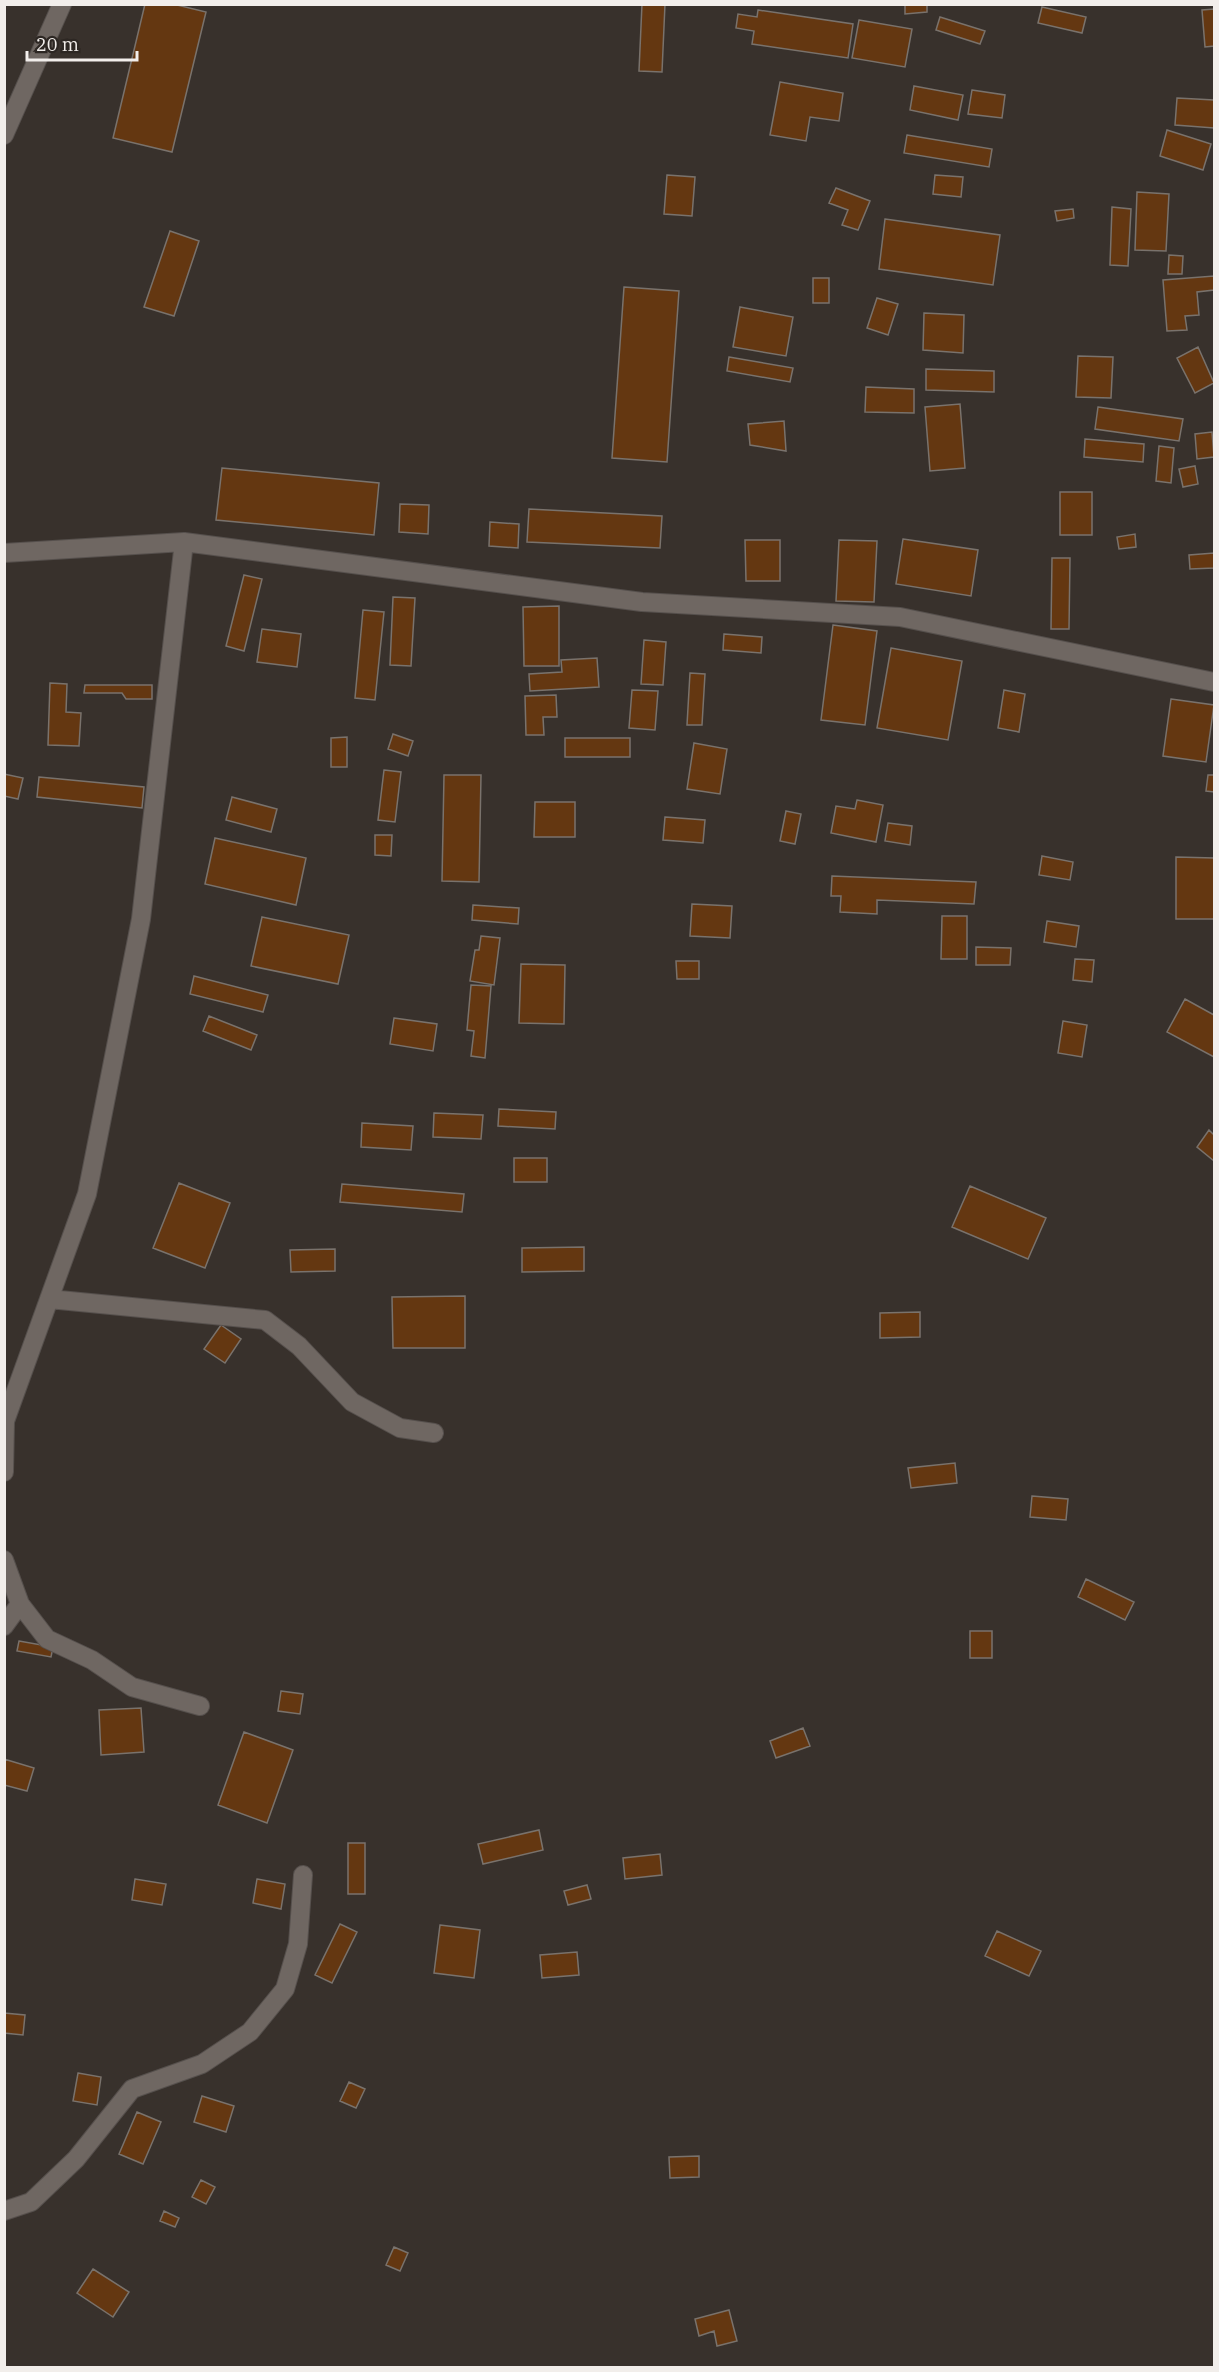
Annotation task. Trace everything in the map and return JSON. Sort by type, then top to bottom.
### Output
[{"type":"street","points":[[4,135],[62,4]]},
{"type":"street","points":[[4,1472],[5,1420],[87,1194],[141,919],[184,542]]},
{"type":"street","points":[[4,553],[184,542],[642,602],[900,617],[1215,682]]},
{"type":"street","points":[[49,1299],[265,1320],[299,1347],[352,1402],[400,1428],[434,1433]]},
{"type":"street","points":[[4,1560],[20,1604],[47,1639],[92,1660],[132,1687],[200,1707]]},
{"type":"street","points":[[4,1626],[20,1604]]},
{"type":"street","points":[[4,2211],[31,2202],[76,2159],[132,2089],[202,2064],[250,2032],[285,1989],[298,1944],[303,1875]]},
{"type":"building","points":[[145,4],[173,4],[206,12],[172,152],[113,138]]},
{"type":"building","points":[[642,4],[665,4],[662,72],[639,71]]},
{"type":"building","points":[[905,4],[927,4],[927,12],[905,14]]},
{"type":"building","points":[[1042,7],[1086,17],[1082,33],[1038,23]]},
{"type":"building","points":[[1214,9],[1214,46],[1205,47],[1202,10]]},
{"type":"building","points":[[758,10],[853,24],[848,58],[752,44],[754,31],[736,28],[738,14],[757,17]]},
{"type":"building","points":[[940,17],[985,31],[980,44],[936,30]]},
{"type":"building","points":[[859,20],[912,29],[905,67],[852,58]]},
{"type":"building","points":[[780,82],[843,93],[839,121],[810,117],[806,141],[770,135]]},
{"type":"building","points":[[914,86],[963,95],[958,120],[910,110]]},
{"type":"building","points":[[972,90],[1005,95],[1002,118],[968,114]]},
{"type":"building","points":[[1177,98],[1214,100],[1214,128],[1175,125]]},
{"type":"building","points":[[1167,130],[1211,144],[1203,170],[1160,156]]},
{"type":"building","points":[[907,135],[992,149],[989,167],[904,153]]},
{"type":"building","points":[[667,175],[695,177],[692,216],[664,214]]},
{"type":"building","points":[[935,175],[963,177],[961,197],[933,194]]},
{"type":"building","points":[[836,188],[870,201],[858,230],[842,225],[848,210],[829,203]]},
{"type":"building","points":[[1137,192],[1169,194],[1166,251],[1135,250]]},
{"type":"building","points":[[1112,207],[1131,209],[1128,266],[1110,265]]},
{"type":"building","points":[[1073,209],[1074,218],[1057,221],[1055,211]]},
{"type":"building","points":[[885,219],[1000,235],[993,285],[879,269]]},
{"type":"building","points":[[170,231],[199,241],[174,316],[144,307]]},
{"type":"building","points":[[1169,255],[1183,256],[1182,274],[1168,274]]},
{"type":"building","points":[[1214,276],[1214,290],[1197,292],[1199,315],[1185,316],[1187,330],[1167,331],[1163,280]]},
{"type":"building","points":[[813,278],[829,278],[829,303],[813,303]]},
{"type":"building","points":[[624,287],[679,291],[667,462],[612,458]]},
{"type":"building","points":[[877,298],[898,304],[888,335],[867,328]]},
{"type":"building","points":[[740,307],[793,317],[786,356],[733,347]]},
{"type":"building","points":[[924,313],[964,315],[963,353],[923,350]]},
{"type":"building","points":[[1198,347],[1214,383],[1195,393],[1177,358]]},
{"type":"building","points":[[1078,356],[1113,357],[1111,398],[1076,397]]},
{"type":"building","points":[[729,357],[793,368],[790,382],[727,371]]},
{"type":"building","points":[[926,369],[994,371],[994,392],[926,390]]},
{"type":"building","points":[[866,387],[914,389],[914,413],[865,412]]},
{"type":"building","points":[[960,404],[965,468],[930,471],[925,407]]},
{"type":"building","points":[[1098,407],[1183,419],[1179,441],[1095,429]]},
{"type":"building","points":[[784,421],[786,451],[750,445],[748,424]]},
{"type":"building","points":[[1212,432],[1214,457],[1197,459],[1195,434]]},
{"type":"building","points":[[1085,439],[1144,444],[1143,462],[1084,457]]},
{"type":"building","points":[[1159,446],[1174,448],[1171,483],[1156,481]]},
{"type":"building","points":[[1195,466],[1198,484],[1183,487],[1179,469]]},
{"type":"building","points":[[222,468],[379,483],[374,535],[216,520]]},
{"type":"building","points":[[1060,492],[1092,492],[1092,535],[1060,535]]},
{"type":"building","points":[[400,504],[429,505],[428,534],[399,532]]},
{"type":"building","points":[[529,509],[662,516],[660,548],[527,542]]},
{"type":"building","points":[[490,522],[519,524],[518,548],[489,546]]},
{"type":"building","points":[[1135,534],[1136,547],[1119,549],[1117,537]]},
{"type":"building","points":[[903,539],[978,550],[971,596],[896,584]]},
{"type":"building","points":[[745,540],[780,540],[780,581],[746,581]]},
{"type":"building","points":[[839,540],[877,541],[874,602],[836,601]]},
{"type":"building","points":[[1214,553],[1214,568],[1190,569],[1189,555]]},
{"type":"building","points":[[1052,558],[1070,558],[1069,629],[1051,629]]},
{"type":"building","points":[[244,575],[262,579],[244,651],[226,646]]},
{"type":"building","points":[[393,597],[415,598],[411,666],[390,665]]},
{"type":"building","points":[[559,606],[559,666],[524,666],[523,607]]},
{"type":"building","points":[[363,610],[384,612],[375,700],[355,698]]},
{"type":"building","points":[[833,625],[877,631],[865,725],[821,720]]},
{"type":"building","points":[[262,629],[301,634],[297,667],[257,662]]},
{"type":"building","points":[[724,634],[762,637],[761,653],[723,650]]},
{"type":"building","points":[[644,640],[666,642],[663,685],[641,684]]},
{"type":"building","points":[[891,648],[962,661],[948,740],[877,728]]},
{"type":"building","points":[[597,658],[599,687],[530,691],[529,674],[562,672],[561,660]]},
{"type":"building","points":[[690,673],[705,674],[702,725],[687,725]]},
{"type":"building","points":[[50,683],[67,684],[66,712],[81,713],[79,746],[48,745]]},
{"type":"building","points":[[85,685],[152,685],[152,699],[126,699],[122,693],[84,693]]},
{"type":"building","points":[[632,690],[658,691],[655,730],[629,728]]},
{"type":"building","points":[[1004,690],[1025,694],[1019,732],[998,728]]},
{"type":"building","points":[[556,695],[557,717],[543,717],[544,735],[526,735],[525,696]]},
{"type":"building","points":[[1171,699],[1214,705],[1206,762],[1163,756]]},
{"type":"building","points":[[393,734],[413,741],[408,756],[388,749]]},
{"type":"building","points":[[347,737],[347,767],[331,767],[331,738]]},
{"type":"building","points":[[565,738],[630,738],[630,757],[565,757]]},
{"type":"building","points":[[694,743],[727,749],[720,794],[687,789]]},
{"type":"building","points":[[384,770],[401,772],[395,822],[378,820]]},
{"type":"building","points":[[4,774],[23,778],[18,799],[4,796]]},
{"type":"building","points":[[444,775],[481,775],[479,882],[442,881]]},
{"type":"building","points":[[1208,775],[1214,775],[1214,792],[1206,791]]},
{"type":"building","points":[[39,777],[144,787],[142,808],[37,797]]},
{"type":"building","points":[[232,797],[277,809],[271,832],[226,820]]},
{"type":"building","points":[[857,800],[883,805],[876,842],[831,833],[836,806],[855,809]]},
{"type":"building","points":[[535,802],[575,802],[575,837],[534,837]]},
{"type":"building","points":[[786,811],[801,814],[795,844],[780,841]]},
{"type":"building","points":[[665,817],[705,820],[703,843],[663,840]]},
{"type":"building","points":[[888,823],[912,826],[910,845],[885,841]]},
{"type":"building","points":[[375,835],[392,835],[391,856],[375,855]]},
{"type":"building","points":[[215,838],[306,858],[296,905],[205,884]]},
{"type":"building","points":[[1042,856],[1073,862],[1070,880],[1039,875]]},
{"type":"building","points":[[1176,857],[1214,858],[1214,919],[1176,919]]},
{"type":"building","points":[[832,876],[976,882],[974,904],[877,900],[877,914],[840,912],[841,896],[831,896]]},
{"type":"building","points":[[692,904],[732,906],[730,938],[690,936]]},
{"type":"building","points":[[473,905],[519,908],[518,924],[472,920]]},
{"type":"building","points":[[942,916],[967,916],[967,959],[941,959]]},
{"type":"building","points":[[262,917],[349,935],[338,984],[251,966]]},
{"type":"building","points":[[1047,921],[1079,926],[1076,947],[1044,942]]},
{"type":"building","points":[[481,936],[500,938],[494,985],[470,981],[475,950],[479,950]]},
{"type":"building","points":[[976,947],[1011,948],[1010,965],[976,965]]},
{"type":"building","points":[[1075,959],[1094,960],[1092,982],[1073,980]]},
{"type":"building","points":[[676,961],[699,961],[699,979],[677,979]]},
{"type":"building","points":[[521,964],[565,965],[564,1024],[519,1023]]},
{"type":"building","points":[[194,976],[268,995],[263,1012],[190,994]]},
{"type":"building","points":[[471,985],[491,986],[485,1058],[471,1056],[474,1031],[467,1030]]},
{"type":"building","points":[[1185,999],[1214,1015],[1214,1057],[1167,1032]]},
{"type":"building","points":[[209,1016],[257,1035],[251,1050],[203,1031]]},
{"type":"building","points":[[394,1018],[437,1024],[433,1051],[390,1044]]},
{"type":"building","points":[[1063,1021],[1087,1025],[1082,1057],[1058,1053]]},
{"type":"building","points":[[499,1109],[556,1112],[555,1129],[498,1126]]},
{"type":"building","points":[[434,1113],[483,1115],[481,1139],[433,1137]]},
{"type":"building","points":[[362,1123],[413,1126],[411,1150],[361,1147]]},
{"type":"building","points":[[1209,1130],[1214,1135],[1214,1161],[1197,1147]]},
{"type":"building","points":[[514,1158],[547,1158],[547,1182],[514,1182]]},
{"type":"building","points":[[179,1183],[230,1203],[205,1268],[153,1248]]},
{"type":"building","points":[[342,1184],[464,1194],[462,1212],[340,1202]]},
{"type":"building","points":[[970,1186],[1046,1218],[1028,1259],[952,1227]]},
{"type":"building","points":[[584,1247],[584,1271],[522,1272],[522,1248]]},
{"type":"building","points":[[335,1249],[335,1271],[291,1272],[290,1250]]},
{"type":"building","points":[[465,1296],[465,1348],[393,1348],[392,1297]]},
{"type":"building","points":[[920,1312],[920,1337],[880,1338],[880,1313]]},
{"type":"building","points":[[221,1325],[241,1339],[225,1363],[204,1349]]},
{"type":"building","points":[[955,1463],[957,1483],[911,1488],[908,1468]]},
{"type":"building","points":[[1032,1496],[1068,1499],[1066,1520],[1030,1517]]},
{"type":"building","points":[[1086,1579],[1134,1602],[1125,1620],[1078,1597]]},
{"type":"building","points":[[970,1631],[992,1631],[992,1658],[970,1658]]},
{"type":"building","points":[[19,1641],[53,1647],[51,1657],[17,1651]]},
{"type":"building","points":[[281,1691],[303,1694],[300,1714],[278,1711]]},
{"type":"building","points":[[141,1708],[144,1752],[101,1755],[99,1710]]},
{"type":"building","points":[[803,1728],[810,1746],[776,1758],[770,1741]]},
{"type":"building","points":[[244,1732],[293,1750],[267,1823],[218,1805]]},
{"type":"building","points":[[4,1759],[34,1768],[27,1791],[4,1785]]},
{"type":"building","points":[[539,1830],[543,1850],[483,1864],[478,1844]]},
{"type":"building","points":[[348,1843],[365,1843],[365,1894],[348,1894]]},
{"type":"building","points":[[660,1854],[662,1875],[625,1879],[623,1858]]},
{"type":"building","points":[[135,1879],[166,1884],[162,1905],[132,1900]]},
{"type":"building","points":[[257,1879],[285,1884],[281,1909],[253,1903]]},
{"type":"building","points":[[587,1885],[591,1899],[568,1905],[564,1891]]},
{"type":"building","points":[[340,1924],[357,1932],[332,1983],[315,1975]]},
{"type":"building","points":[[440,1925],[480,1930],[474,1978],[434,1973]]},
{"type":"building","points":[[997,1931],[1041,1951],[1029,1976],[985,1956]]},
{"type":"building","points":[[577,1952],[579,1975],[542,1978],[540,1955]]},
{"type":"building","points":[[4,2013],[25,2015],[23,2035],[4,2033]]},
{"type":"building","points":[[78,2073],[101,2077],[97,2105],[73,2101]]},
{"type":"building","points":[[349,2082],[365,2089],[356,2108],[340,2101]]},
{"type":"building","points":[[202,2096],[234,2106],[226,2132],[194,2122]]},
{"type":"building","points":[[137,2112],[161,2122],[143,2164],[119,2154]]},
{"type":"building","points":[[699,2156],[699,2177],[670,2178],[669,2157]]},
{"type":"building","points":[[201,2180],[215,2187],[206,2204],[192,2197]]},
{"type":"building","points":[[164,2211],[179,2218],[175,2227],[160,2221]]},
{"type":"building","points":[[394,2247],[408,2253],[400,2271],[386,2265]]},
{"type":"building","points":[[93,2269],[129,2292],[113,2317],[77,2293]]},
{"type":"building","points":[[729,2310],[737,2341],[717,2346],[714,2331],[699,2336],[695,2319]]}]
